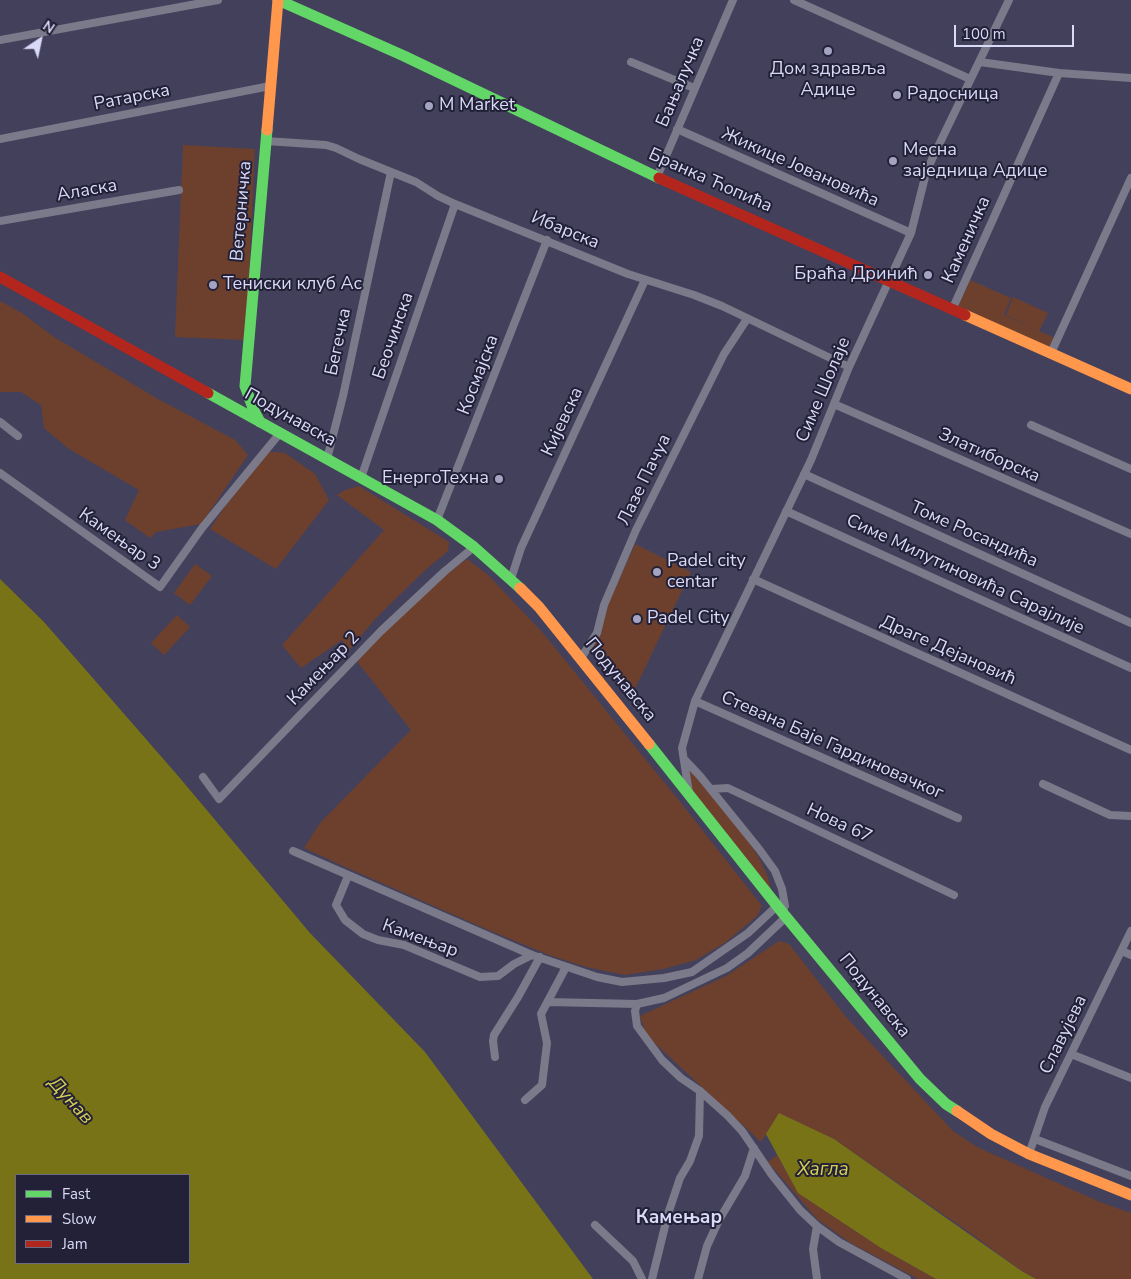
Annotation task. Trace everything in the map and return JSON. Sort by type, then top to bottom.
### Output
[{"type":"street","points":[[0,40],[218,0]]},
{"type":"street","name":"Ветерничка","points":[[260,422],[245,386],[278,0]]},
{"type":"street","name":"Бранка Ћопића","points":[[278,0],[404,56],[657,177],[1131,389]]},
{"type":"street","name":"Бањалучка","points":[[657,177],[733,0]]},
{"type":"street","points":[[794,0],[970,79]]},
{"type":"street","name":"Симе Шолаје","points":[[689,793],[682,748],[694,701],[804,474],[849,367],[911,233],[926,173],[1009,0]]},
{"type":"street","points":[[631,62],[694,88]]},
{"type":"street","points":[[980,62],[1059,73],[1131,78]]},
{"type":"street","name":"Каменичка","points":[[952,310],[1059,73]]},
{"type":"street","name":"Ратарска","points":[[0,139],[270,86]]},
{"type":"street","name":"Жикице Јовановића","points":[[677,129],[911,233]]},
{"type":"street","name":"Ибарска","points":[[266,141],[326,145],[416,182],[438,196],[456,204],[646,280],[722,306],[849,367]]},
{"type":"street","name":"Бегечка","points":[[326,459],[343,396],[391,172]]},
{"type":"street","points":[[1051,353],[1131,178]]},
{"type":"street","name":"Аласка","points":[[0,222],[179,190]]},
{"type":"street","name":"Беочинска","points":[[362,478],[456,204]]},
{"type":"street","name":"Космајска","points":[[437,520],[547,240]]},
{"type":"street","name":"Подунавска","points":[[0,277],[437,520],[474,547],[512,579],[539,607],[782,912],[920,1079],[946,1104],[991,1134],[1029,1154],[1131,1195]]},
{"type":"street","name":"Кијевска","points":[[512,579],[521,548],[646,280]]},
{"type":"street","name":"Лазе Пачуа","points":[[581,658],[597,633],[604,604],[636,530],[724,354],[747,319]]},
{"type":"street","name":"Златиборска","points":[[834,404],[1131,534]]},
{"type":"street","points":[[0,422],[18,436]]},
{"type":"street","points":[[1031,425],[1131,469]]},
{"type":"street","name":"Камењар 3","points":[[0,473],[160,587],[202,528],[280,433]]},
{"type":"street","name":"Томе Росандића","points":[[804,474],[1131,623]]},
{"type":"street","name":"Симе Милутиновића Сарајлије","points":[[786,510],[1131,668]]},
{"type":"street","name":"Камењар 2","points":[[202,777],[219,799],[381,631],[445,571],[474,547]]},
{"type":"street","name":"Драге Дејановић","points":[[753,579],[1131,750]]},
{"type":"street","name":"Стевана Баје Гардиновачког","points":[[694,701],[958,818]]},
{"type":"street","points":[[548,1002],[637,1004],[664,998],[727,968],[748,954],[786,906],[776,871],[711,789],[684,759]]},
{"type":"street","points":[[1043,784],[1110,814],[1131,816]]},
{"type":"street","name":"Нова 67","points":[[711,789],[728,788],[954,895]]},
{"type":"street","name":"Камењар","points":[[293,852],[536,956],[597,977],[622,982],[664,978],[692,972],[782,912]]},
{"type":"street","name":"Камењар","points":[[348,876],[336,905],[345,920],[363,934],[378,940],[404,945],[480,977],[498,976],[514,964],[536,956]]},
{"type":"street","name":"Славујева","points":[[1029,1154],[1045,1106],[1131,931]]},
{"type":"street","points":[[1122,951],[1131,955]]},
{"type":"street","points":[[495,1057],[494,1035],[536,956]]},
{"type":"street","points":[[526,1100],[542,1085],[548,1043],[540,1014],[566,967]]},
{"type":"street","points":[[637,1004],[635,1011],[637,1026],[662,1060],[681,1078],[700,1091],[742,1131],[781,1188],[800,1210],[817,1226],[839,1242],[907,1279]]},
{"type":"street","points":[[1072,1054],[1131,1078]]},
{"type":"street","points":[[652,1279],[671,1205],[680,1178],[690,1161],[698,1136],[700,1091]]},
{"type":"street","points":[[1035,1139],[1131,1176]]},
{"type":"street","points":[[698,1279],[707,1246],[719,1220],[746,1176],[754,1148]]},
{"type":"street","points":[[595,1225],[633,1261],[642,1279]]},
{"type":"street","points":[[817,1226],[813,1249],[817,1279]]},
{"type":"shaded area","name":"Тениски клуб Ас","points":[[183,145],[255,149],[246,340],[175,337]]},
{"type":"shaded area","points":[[970,280],[1011,298],[1004,315],[1036,330],[1006,315],[1013,297],[1048,313],[1039,331],[1055,338],[1050,349],[957,308]]},
{"type":"shaded area","points":[[0,301],[22,313],[54,337],[158,399],[235,440],[248,455],[201,524],[156,532],[150,538],[125,520],[139,490],[69,449],[44,428],[41,405],[21,392],[0,392]]},
{"type":"shaded area","points":[[262,451],[285,453],[315,474],[329,500],[276,569],[210,529]]},
{"type":"shaded area","points":[[359,486],[449,542],[448,551],[423,572],[376,618],[349,650],[342,640],[301,668],[282,645],[384,530],[337,495],[345,490]]},
{"type":"shaded area","name":"Padel City","points":[[635,544],[691,572],[632,695],[592,647],[601,633],[608,605]]},
{"type":"shaded area","points":[[467,559],[488,575],[543,633],[762,906],[757,916],[726,942],[696,960],[663,969],[625,975],[586,967],[549,955],[486,929],[304,848],[320,823],[411,730],[355,659],[438,580]]},
{"type":"shaded area","points":[[195,564],[212,576],[190,605],[174,593]]},
{"type":"shaded area","points":[[177,615],[190,627],[164,655],[151,643]]},
{"type":"shaded area","points":[[687,766],[745,837],[758,856],[768,877],[772,894],[690,787]]},
{"type":"shaded area","points":[[779,941],[789,944],[846,1017],[953,1131],[977,1147],[1100,1202],[1131,1213],[1131,1279],[1036,1279],[1023,1272],[966,1230],[834,1139],[780,1114],[761,1142],[646,1035],[640,1016],[726,976]]},
{"type":"shaded area","points":[[777,1155],[798,1193],[881,1248],[936,1279],[918,1279],[849,1242],[817,1219],[768,1162]]},
{"type":"water","name":"Дунав","points":[[0,579],[44,622],[179,777],[310,933],[425,1052],[593,1279],[0,1279]]},
{"type":"water","name":"Хагла","points":[[779,1113],[834,1139],[1023,1272],[1036,1279],[936,1279],[881,1248],[798,1193],[766,1134]]},
{"type":"traffic: fast","points":[[278,0],[404,56],[659,178]]},
{"type":"traffic: fast","points":[[260,422],[245,386],[267,130]]},
{"type":"traffic: fast","points":[[208,393],[437,520],[474,547],[520,588]]},
{"type":"traffic: fast","points":[[649,744],[782,912],[920,1079],[946,1104],[957,1111]]},
{"type":"traffic: slow","points":[[267,130],[278,0]]},
{"type":"traffic: slow","points":[[965,315],[1131,389]]},
{"type":"traffic: slow","points":[[520,588],[539,607],[649,744]]},
{"type":"traffic: slow","points":[[957,1111],[991,1134],[1029,1154],[1131,1195]]},
{"type":"traffic: jam","points":[[659,178],[965,315]]},
{"type":"traffic: jam","points":[[0,277],[208,393]]},
{"type":"place","name":"Дом здравља Адице","points":[[828,51]]},
{"type":"place","name":"Радосница","points":[[897,95]]},
{"type":"place","name":"M Market","points":[[429,106]]},
{"type":"place","name":"Месна заједница Адице","points":[[893,161]]},
{"type":"place","name":"Браћа Дринић","points":[[928,275]]},
{"type":"place","name":"Тениски клуб Ас","points":[[213,285]]},
{"type":"place","name":"ЕнергоТехна","points":[[499,479]]},
{"type":"place","name":"Padel city centar","points":[[657,572]]},
{"type":"place","name":"Padel City","points":[[637,619]]},
{"type":"district","name":"Камењар","points":[[679,1218]]}]
